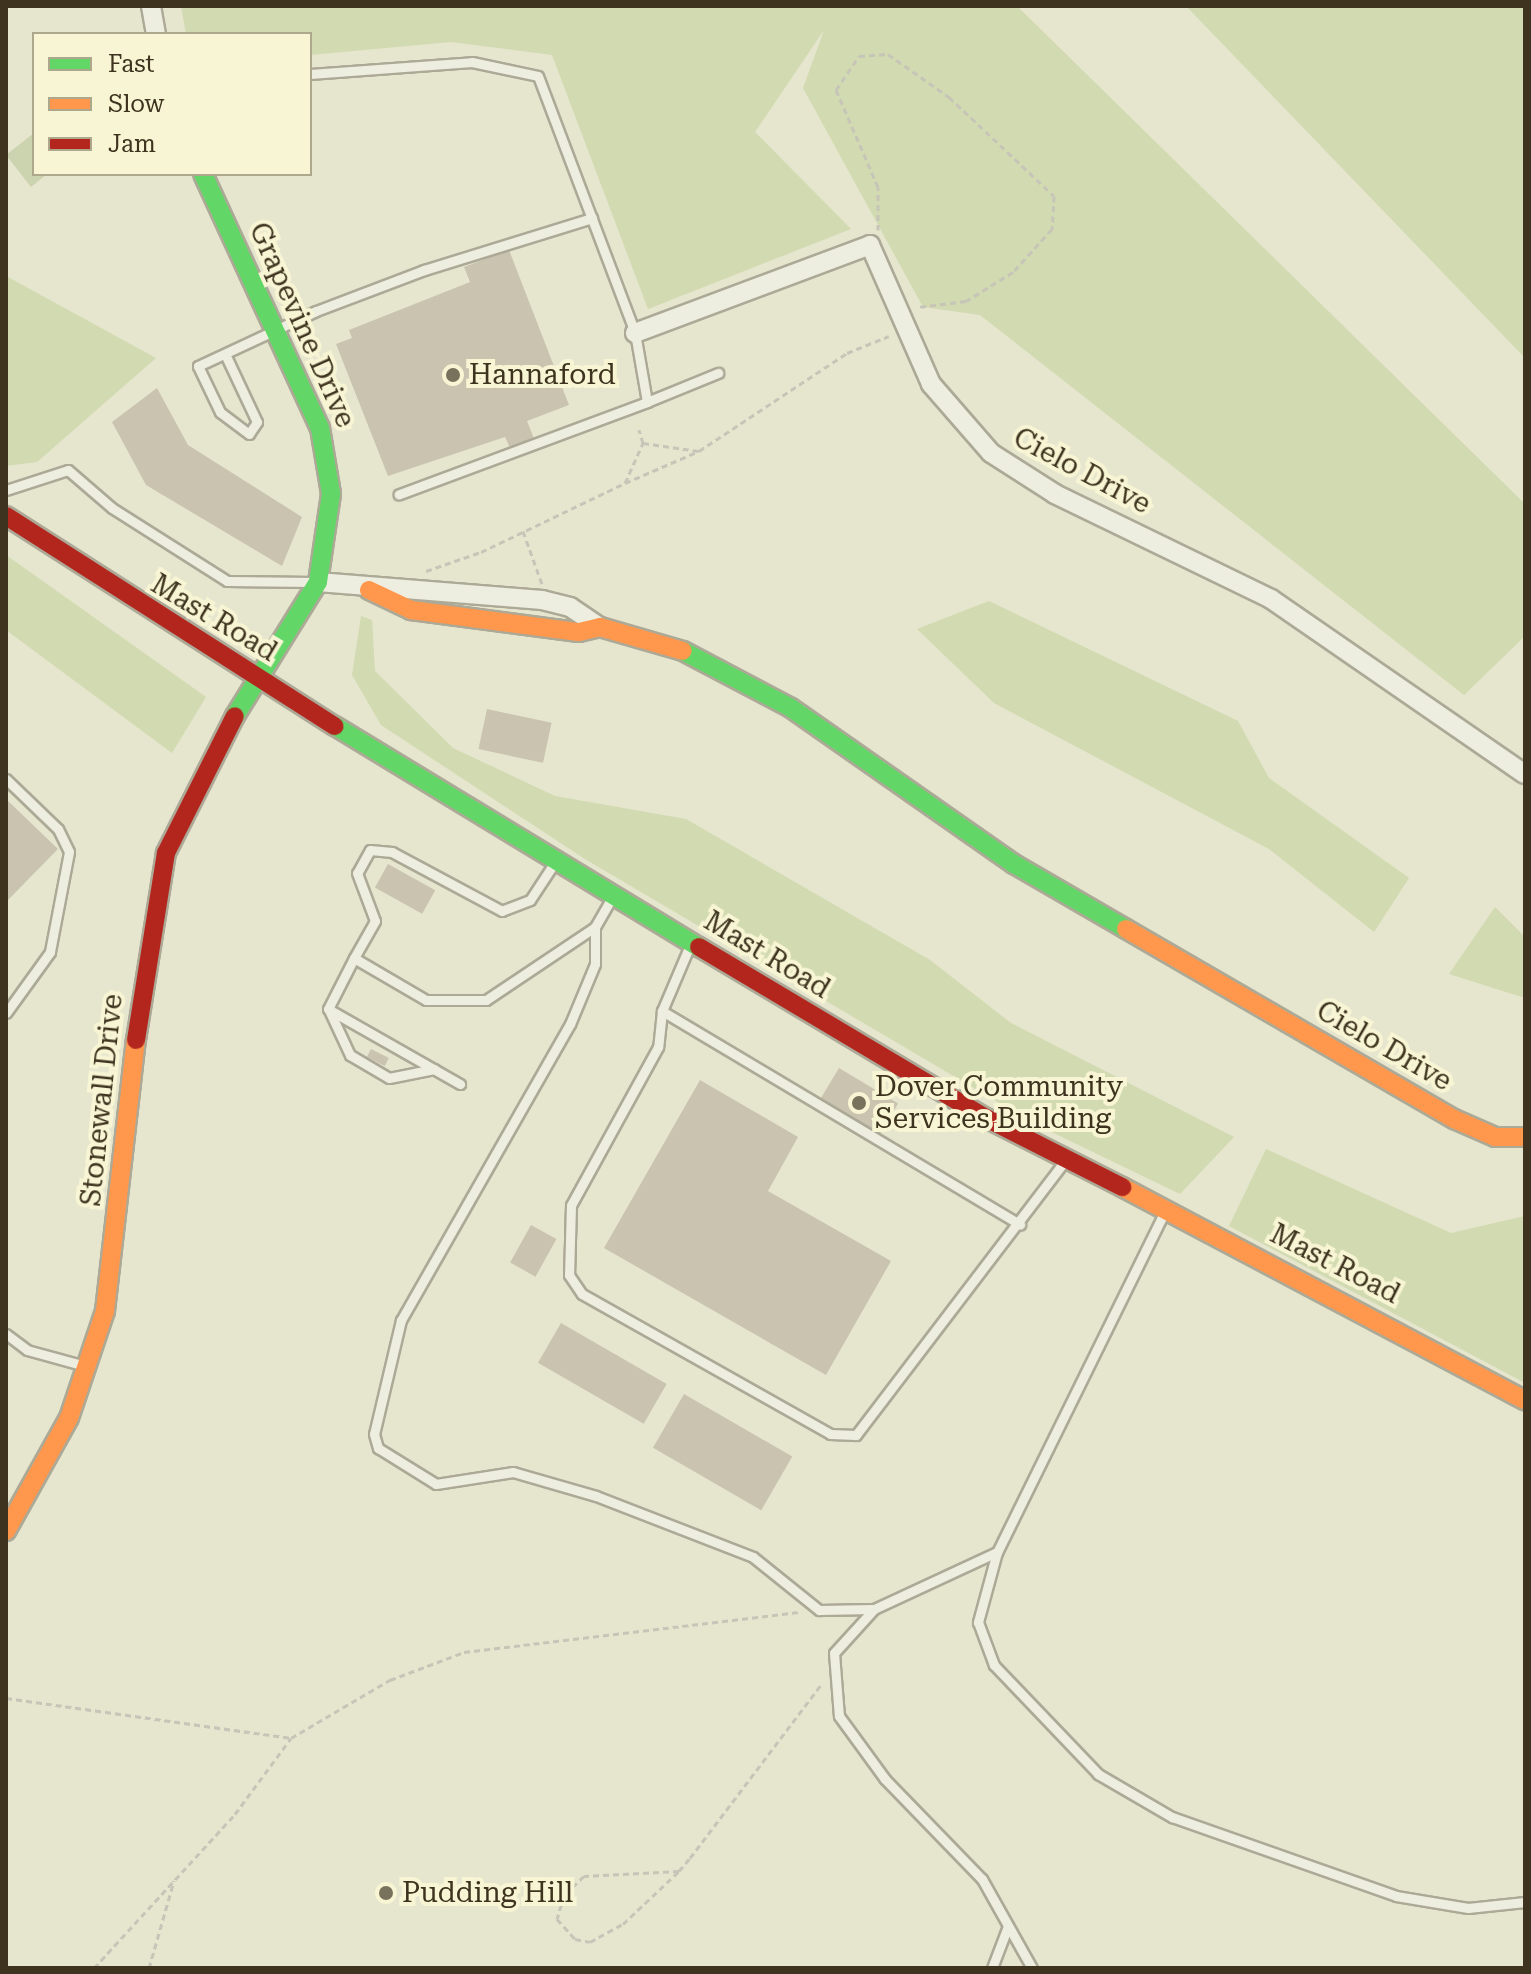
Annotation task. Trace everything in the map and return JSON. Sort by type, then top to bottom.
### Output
[{"type":"street","points":[[151,6],[156,32]]},
{"type":"street","name":"Grapevine Drive","points":[[204,176],[276,329],[326,446],[331,494],[318,582],[258,678]]},
{"type":"street","name":"Cielo Drive","points":[[635,333],[870,245],[931,384],[991,453],[1055,494],[1271,599],[1525,774]]},
{"type":"street","name":"Mast Road","points":[[6,516],[258,678],[555,862],[1065,1161],[1397,1327],[1525,1400]]},
{"type":"street","name":"Cielo Drive","points":[[318,582],[369,590],[411,610],[579,632],[600,627],[676,646],[732,672],[1014,864],[1454,1119],[1495,1137],[1525,1137]]},
{"type":"street","name":"Stonewall Drive","points":[[6,1531],[46,1469],[88,1367],[114,1260],[155,892],[183,808],[258,678]]},
{"type":"lane","points":[[312,74],[472,62],[528,69],[538,76],[635,333],[647,402]]},
{"type":"lane","points":[[225,354],[257,422],[249,434],[230,425],[202,382],[198,366],[276,329],[474,251],[592,218]]},
{"type":"lane","points":[[399,494],[718,373]]},
{"type":"lane","points":[[6,490],[68,470],[112,508],[227,581],[318,582]]},
{"type":"lane","points":[[6,779],[58,829],[69,852],[50,952],[6,1013]]},
{"type":"lane","points":[[328,1009],[375,921],[357,873],[370,850],[392,852],[502,911],[530,900],[555,862]]},
{"type":"lane","points":[[354,958],[426,1000],[486,1000],[595,927],[613,897]]},
{"type":"lane","points":[[595,927],[595,964],[570,1024],[406,1307],[374,1434],[397,1466],[436,1484],[495,1473],[534,1476],[753,1557],[819,1610],[874,1609]]},
{"type":"lane","points":[[691,942],[662,1011],[658,1047],[571,1205],[569,1275],[582,1294],[830,1434],[856,1435],[1020,1224],[1065,1161]]},
{"type":"lane","points":[[328,1009],[350,1055],[389,1078],[434,1069]]},
{"type":"lane","points":[[328,1009],[460,1084]]},
{"type":"lane","points":[[662,1011],[1020,1224]]},
{"type":"lane","points":[[1164,1213],[997,1552],[978,1622],[982,1643],[994,1665],[1116,1787],[1172,1817],[1370,1888],[1468,1908],[1525,1902]]},
{"type":"lane","points":[[6,1334],[45,1358],[88,1367]]},
{"type":"lane","points":[[997,1552],[874,1609],[845,1634],[831,1675],[835,1707],[856,1744],[964,1857],[1032,1968]]},
{"type":"lane","points":[[992,1968],[1008,1926]]},
{"type":"path","points":[[878,234],[878,187],[836,90],[859,56],[888,54],[961,107],[1054,196],[1052,229],[1013,272],[966,301],[908,310]]},
{"type":"path","points":[[417,574],[523,531],[699,451],[847,353],[891,335]]},
{"type":"path","points":[[625,483],[643,443],[639,430]]},
{"type":"path","points":[[643,443],[699,451]]},
{"type":"path","points":[[523,531],[542,594]]},
{"type":"path","points":[[94,1968],[176,1878],[291,1738],[390,1680],[464,1652],[819,1610]]},
{"type":"path","points":[[679,1871],[584,1876],[564,1895],[557,1919],[575,1939],[604,1937],[679,1871],[831,1675]]},
{"type":"path","points":[[6,1698],[291,1738]]},
{"type":"path","points":[[149,1968],[176,1878]]},
{"type":"green space","points":[[181,6],[1017,6],[1525,504],[1525,636],[1464,695],[980,315],[923,307],[803,88],[824,30],[755,132],[851,229],[648,309],[552,55],[451,42],[312,55],[312,32],[186,32]]},
{"type":"green space","points":[[1186,6],[1525,6],[1525,358]]},
{"type":"green space","points":[[32,135],[32,176],[45,176],[31,187],[6,155]]},
{"type":"green space","points":[[6,276],[156,358],[37,462],[6,466]]},
{"type":"green space","points":[[6,555],[206,697],[172,753],[6,630]]},
{"type":"green space","points":[[989,601],[1238,721],[1269,778],[1409,878],[1374,932],[1269,849],[994,703],[917,629]]},
{"type":"green space","points":[[361,616],[372,620],[375,671],[453,748],[555,796],[686,819],[930,960],[1011,1023],[1234,1137],[1180,1194],[1035,1124],[585,859],[381,725],[352,675]]},
{"type":"green space","points":[[1495,907],[1525,937],[1525,998],[1449,974]]},
{"type":"green space","points":[[1266,1149],[1451,1233],[1525,1216],[1525,1383],[1229,1226]]},
{"type":"building","name":"Hannaford","points":[[509,250],[569,405],[527,421],[535,441],[511,450],[505,437],[388,476],[336,344],[352,338],[349,330],[470,282],[464,267]]},
{"type":"building","points":[[157,388],[188,445],[302,517],[282,566],[146,485],[112,422]]},
{"type":"building","points":[[487,709],[552,723],[543,763],[478,749]]},
{"type":"building","points":[[6,799],[58,849],[6,902]]},
{"type":"building","points":[[388,864],[435,890],[422,914],[375,888]]},
{"type":"building","points":[[371,1049],[389,1058],[385,1066],[367,1057]]},
{"type":"building","name":"Dover Community Services Building","points":[[839,1068],[898,1104],[878,1138],[818,1102]]},
{"type":"building","points":[[700,1080],[798,1137],[768,1191],[891,1261],[826,1375],[604,1248]]},
{"type":"building","points":[[531,1225],[556,1239],[536,1277],[510,1263]]},
{"type":"building","points":[[561,1323],[667,1384],[644,1424],[538,1363]]},
{"type":"building","points":[[684,1394],[792,1456],[761,1510],[653,1448]]},
{"type":"traffic: fast","points":[[204,176],[320,428],[331,494],[318,582],[235,716]]},
{"type":"traffic: fast","points":[[683,651],[791,708],[1014,864],[1126,929]]},
{"type":"traffic: fast","points":[[335,726],[699,947]]},
{"type":"traffic: slow","points":[[369,590],[411,610],[579,632],[600,627],[683,651]]},
{"type":"traffic: slow","points":[[1126,929],[1454,1119],[1495,1137],[1525,1137]]},
{"type":"traffic: slow","points":[[6,1531],[69,1418],[105,1311],[136,1040]]},
{"type":"traffic: slow","points":[[1122,1187],[1525,1400]]},
{"type":"traffic: jam","points":[[6,516],[335,726]]},
{"type":"traffic: jam","points":[[136,1040],[166,853],[235,716]]},
{"type":"traffic: jam","points":[[699,947],[986,1118],[1122,1187]]},
{"type":"place","name":"Hannaford","points":[[453,375]]},
{"type":"place","name":"Dover Community Services Building","points":[[859,1103]]},
{"type":"place","name":"Pudding Hill","points":[[386,1893]]}]
